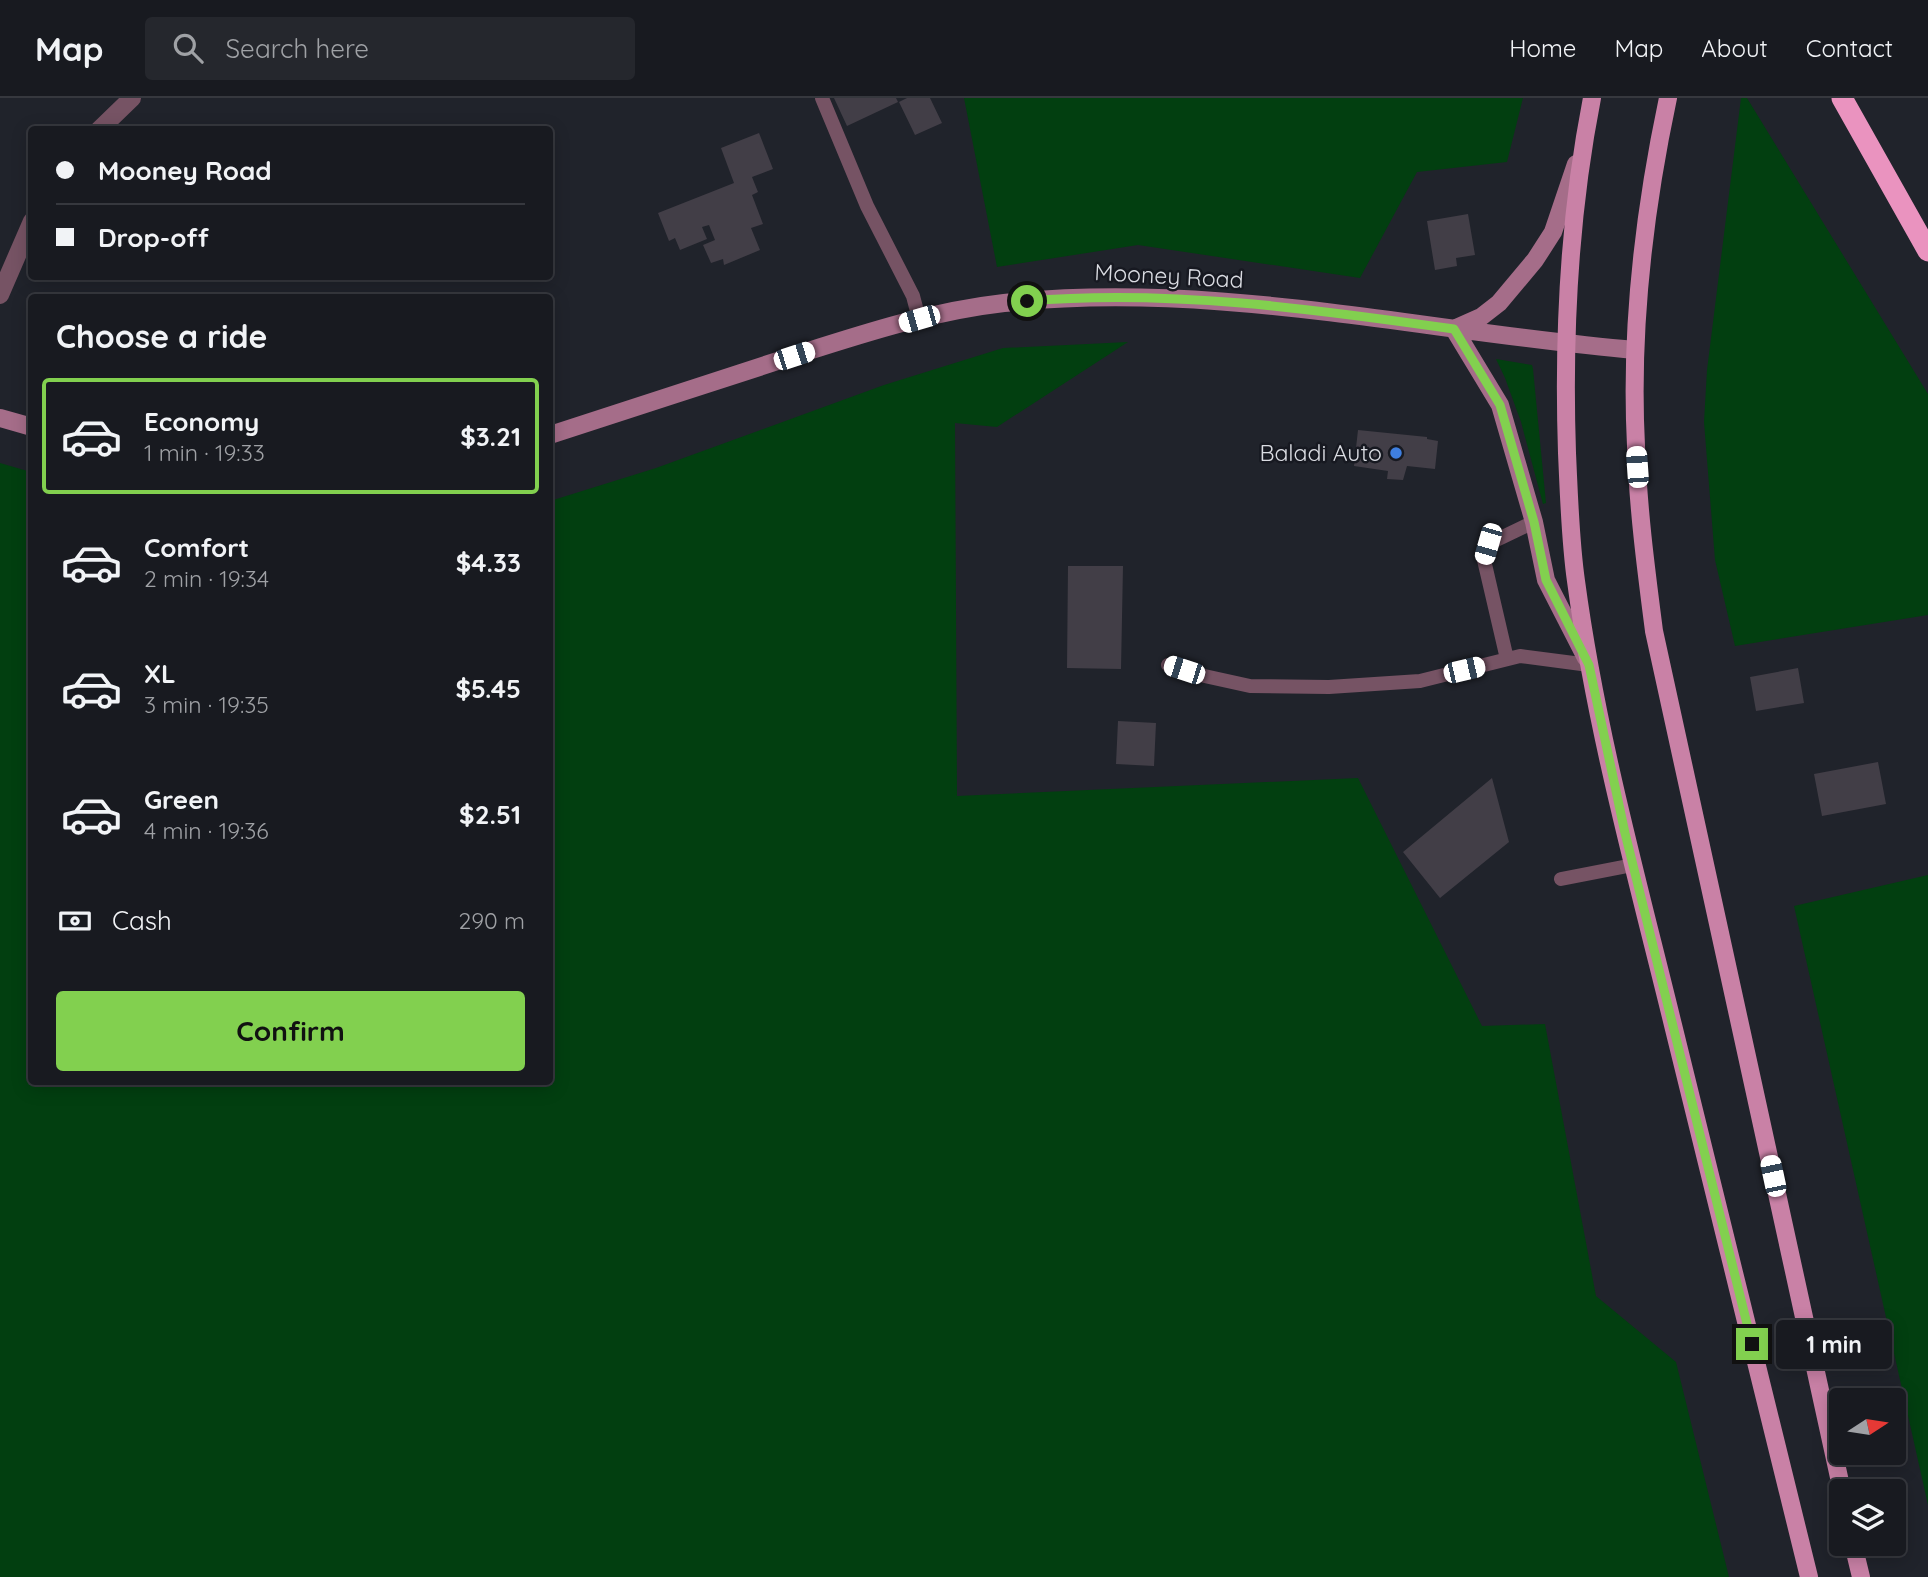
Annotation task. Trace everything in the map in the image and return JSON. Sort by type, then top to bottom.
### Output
[{"type":"highway","points":[[1842,98],[1928,251]]},
{"type":"main road","points":[[1592,98],[1583,144],[1573,226],[1565,344],[1572,545],[1589,665],[1633,864],[1810,1577]]},
{"type":"main road","points":[[1668,98],[1657,148],[1635,351],[1635,444],[1654,631],[1839,1479]]},
{"type":"main road","points":[[1856,1556],[1861,1577]]},
{"type":"street","points":[[103,126],[132,98]]},
{"type":"street","points":[[1583,144],[1553,232],[1535,260],[1499,303],[1481,317],[1454,329],[1500,405],[1534,522],[1546,580],[1589,665]]},
{"type":"street","points":[[0,295],[28,230]]},
{"type":"street","name":"Mooney Road","points":[[553,434],[864,334],[919,319],[1014,302],[1078,297],[1157,297],[1296,309],[1635,351]]},
{"type":"street","points":[[0,418],[28,426]]},
{"type":"lane","points":[[822,98],[867,206],[913,296],[919,319]]},
{"type":"lane","points":[[1507,659],[1484,560],[1488,544],[1534,522]]},
{"type":"lane","points":[[1168,665],[1200,675],[1250,685],[1329,687],[1420,681],[1520,656],[1589,665]]},
{"type":"lane","points":[[1561,879],[1633,864]]},
{"type":"green space","points":[[964,98],[1523,98],[1507,162],[1417,172],[1360,278],[1138,245],[997,267]]},
{"type":"green space","points":[[1741,98],[1747,98],[1928,394],[1928,615],[1735,646],[1715,560],[1704,422],[1707,370]]},
{"type":"green space","points":[[1128,342],[997,427],[955,423],[957,796],[1358,778],[1482,1026],[1545,1024],[1596,1296],[1676,1362],[1729,1577],[0,1577],[0,463],[28,471],[28,1085],[553,1085],[553,500],[656,468],[884,385],[1003,348]]},
{"type":"green space","points":[[1496,359],[1532,365],[1546,503],[1543,504],[1521,422]]},
{"type":"green space","points":[[1928,875],[1928,1505],[1906,1407],[1906,1388],[1902,1388],[1794,906]]},
{"type":"building","points":[[834,98],[896,98],[898,102],[847,126]]},
{"type":"building","points":[[907,98],[930,98],[942,123],[915,135],[899,102]]},
{"type":"building","points":[[759,133],[773,169],[752,177],[758,192],[752,195],[763,224],[751,228],[760,250],[724,265],[723,259],[711,263],[703,245],[715,240],[709,225],[702,227],[707,239],[680,250],[675,238],[669,241],[658,213],[734,183],[721,148]]},
{"type":"building","points":[[1468,214],[1475,255],[1456,258],[1457,266],[1435,270],[1427,221]]},
{"type":"building","name":"Baladi Auto","points":[[1358,430],[1427,437],[1438,441],[1435,469],[1407,466],[1403,480],[1387,479],[1388,471],[1354,466]]},
{"type":"building","points":[[1068,566],[1123,566],[1121,669],[1067,668]]},
{"type":"building","points":[[1798,668],[1804,703],[1756,711],[1750,677]]},
{"type":"building","points":[[1118,721],[1156,723],[1154,766],[1116,764]]},
{"type":"building","points":[[1878,762],[1886,804],[1822,816],[1814,774]]},
{"type":"building","points":[[1492,778],[1509,842],[1440,898],[1403,852]]},
{"type":"place","name":"Baladi Auto","points":[[1396,453]]},
{"type":"route","points":[[1027,301],[1118,296],[1226,301],[1454,329],[1500,405],[1534,522],[1546,580],[1589,665],[1625,833],[1752,1344]]}]
